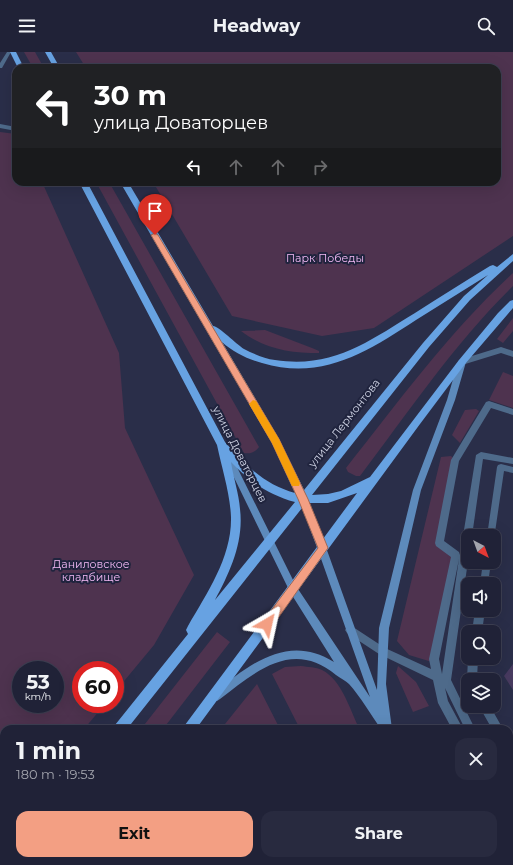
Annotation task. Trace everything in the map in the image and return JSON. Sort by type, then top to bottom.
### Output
[{"type":"main road","points":[[13,52],[20,64]]},
{"type":"main road","points":[[48,52],[55,64]]},
{"type":"main road","name":"улица Доваторцев","points":[[85,186],[222,445],[293,589],[353,682],[383,725]]},
{"type":"main road","points":[[126,186],[276,442],[303,499],[323,548],[350,630],[385,725]]},
{"type":"main road","points":[[202,316],[219,335],[240,351],[259,360],[281,366],[305,367],[341,359],[355,353],[385,336],[513,256]]},
{"type":"main road","name":"улица Лермонтова","points":[[122,725],[303,499],[380,400],[467,298],[513,256]]},
{"type":"main road","points":[[191,725],[462,362],[501,315],[513,303]]},
{"type":"main road","points":[[386,725],[381,684],[384,628],[417,490],[451,400],[462,362]]},
{"type":"main road","points":[[222,445],[240,465],[257,480],[278,492],[303,499],[333,499],[357,490],[378,474]]},
{"type":"main road","points":[[175,658],[216,588],[232,550],[236,518],[222,445]]},
{"type":"main road","points":[[208,702],[258,664],[279,656],[304,654],[327,662],[353,682]]},
{"type":"lane","points":[[0,67],[9,52]]},
{"type":"lane","points":[[0,126],[12,128]]},
{"type":"lane","points":[[462,362],[501,350],[513,354]]},
{"type":"lane","points":[[468,725],[442,678],[434,659],[456,555],[439,544],[455,460],[489,404],[513,412]]},
{"type":"lane","points":[[456,725],[443,703],[442,678],[479,457],[481,455],[513,461]]},
{"type":"lane","points":[[492,529],[501,467],[513,470]]},
{"type":"lane","points":[[350,630],[382,650],[442,678]]},
{"type":"lane","points":[[488,713],[496,725]]},
{"type":"green space","points":[[24,52],[35,52],[42,64],[31,64]]},
{"type":"green space","name":"Парк Победы","points":[[76,52],[513,52],[513,236],[374,328],[322,336],[232,316],[155,186],[501,186],[501,64],[84,64]]},
{"type":"green space","name":"Даниловское кладбище","points":[[0,132],[12,134],[12,186],[44,186],[119,353],[125,428],[194,575],[154,645],[124,681],[124,661],[72,661],[72,713],[97,713],[87,725],[0,725]]},
{"type":"green space","points":[[98,186],[111,186],[259,447],[251,453],[244,453]]},
{"type":"green space","points":[[513,273],[513,286],[452,354],[360,476],[356,476],[348,472],[346,468],[426,367],[490,295]]},
{"type":"green space","points":[[513,318],[513,331],[503,343],[497,339]]},
{"type":"green space","points":[[265,330],[312,348],[319,351],[319,353],[278,349],[259,342],[241,331]]},
{"type":"green space","points":[[503,372],[513,376],[513,408],[489,400]]},
{"type":"green space","points":[[476,409],[479,411],[460,443],[452,435],[465,410]]},
{"type":"green space","points":[[451,456],[454,459],[437,544],[455,555],[432,662],[409,655],[397,641],[441,457]]},
{"type":"green space","points":[[217,632],[230,642],[166,725],[144,725]]},
{"type":"green space","points":[[301,666],[315,668],[322,670],[329,675],[345,696],[358,725],[298,725],[272,674],[285,667]]},
{"type":"green space","points":[[398,666],[416,682],[429,706],[413,712],[396,673]]},
{"type":"green space","points":[[257,684],[278,725],[224,725]]},
{"type":"slow traffic","points":[[253,404],[276,442],[295,483]]},
{"type":"route","points":[[155,235],[276,442],[303,499],[323,548],[267,624]]}]
